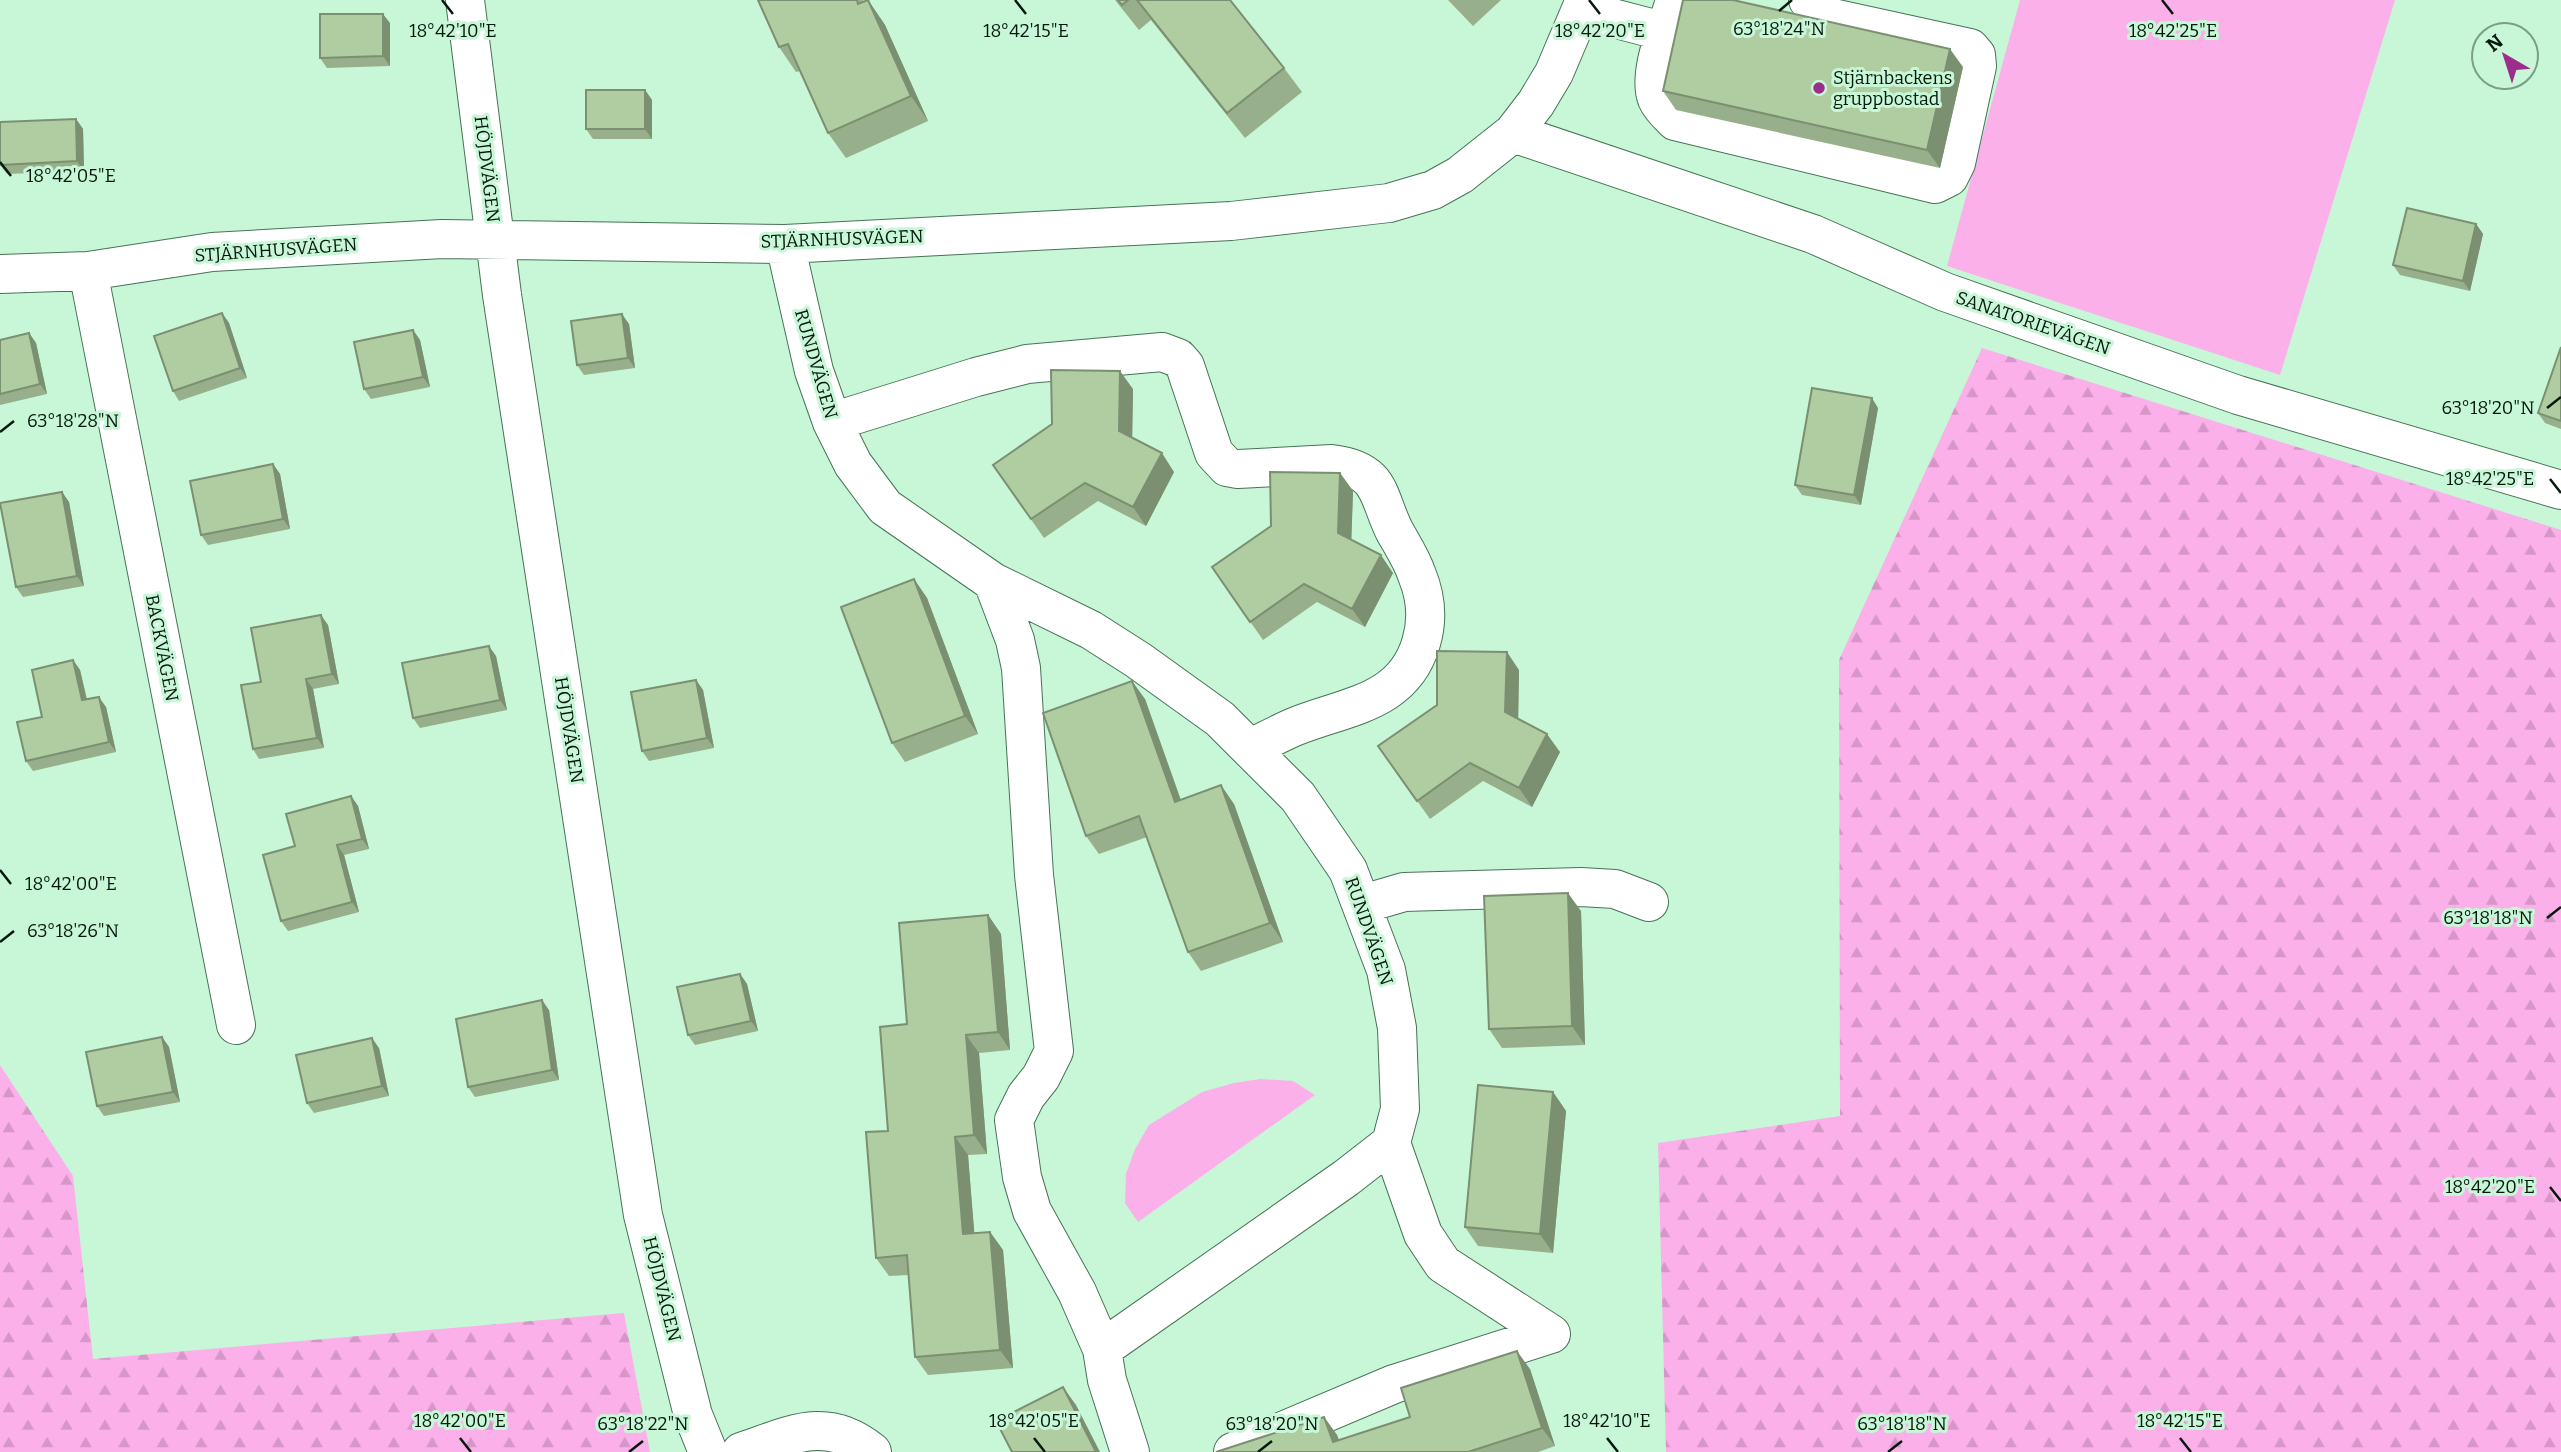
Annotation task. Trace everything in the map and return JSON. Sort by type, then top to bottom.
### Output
[{"type":"street","name":"HÖJDVÄGEN","points":[[466,0],[502,295],[643,1215],[693,1415],[708,1452]]},
{"type":"street","points":[[1583,5],[1671,16],[1655,68],[1654,84],[1656,97],[1662,108],[1675,121],[1935,184],[1950,177],[1956,163],[1978,65],[1976,55],[1970,48],[1828,16],[1808,0]]},
{"type":"street","name":"STJÄRNHUSVÄGEN","points":[[0,274],[88,271],[212,252],[442,239],[785,243],[1231,220],[1389,203],[1433,190],[1460,175],[1513,133],[1554,73],[1583,5]]},
{"type":"street","name":"SANATORIEVÄGEN","points":[[1513,133],[1812,234],[1945,292],[2238,395],[2561,489]]},
{"type":"street","name":"RUNDVÄGEN","points":[[785,243],[814,372],[832,422],[853,464],[885,507],[993,582],[1091,631],[1138,660],[1220,719],[1297,797],[1348,870],[1386,970],[1397,1028],[1400,1109],[1391,1143]]},
{"type":"street","name":"BACKVÄGEN","points":[[88,271],[236,1026]]},
{"type":"street","points":[[832,422],[1027,364],[1162,352],[1178,358],[1185,366],[1214,453],[1227,467],[1238,469],[1332,464],[1346,466],[1371,480],[1381,494],[1392,527],[1418,575],[1426,614],[1417,656],[1408,672],[1392,688],[1356,706],[1294,727],[1251,748]]},
{"type":"street","points":[[993,582],[1015,640],[1021,668],[1034,875],[1054,1051],[1014,1120],[1018,1154],[1032,1211],[1077,1292],[1102,1349],[1107,1380],[1130,1452]]},
{"type":"street","points":[[1363,904],[1404,892],[1581,887],[1615,889],[1649,902]]},
{"type":"street","points":[[1102,1349],[1346,1178],[1391,1143],[1423,1234],[1443,1264],[1551,1334],[1394,1384],[1233,1452]]},
{"type":"street","points":[[741,1452],[804,1431],[828,1431],[852,1438],[872,1452]]},
{"type":"green space","points":[[2020,0],[2395,0],[2280,375],[1947,266]]},
{"type":"green space","points":[[1982,348],[2561,530],[2561,1452],[1666,1452],[1658,1143],[1840,1116],[1839,660]]},
{"type":"green space","points":[[0,1065],[73,1176],[93,1359],[624,1313],[650,1452],[0,1452]]},
{"type":"green space","points":[[1260,1079],[1293,1081],[1315,1095],[1138,1222],[1125,1203],[1126,1174],[1135,1149],[1149,1125],[1202,1092]]},
{"type":"building","points":[[758,0],[857,0],[858,4],[868,0],[911,96],[828,133],[788,44],[779,47]]},
{"type":"building","points":[[1137,0],[1230,0],[1284,68],[1227,113]]},
{"type":"building","name":"Stjärnbackens gruppbostad","points":[[1683,0],[1733,0],[1950,49],[1927,150],[1663,91]]},
{"type":"building","points":[[320,14],[383,14],[383,56],[320,58]]},
{"type":"building","points":[[586,90],[645,90],[645,129],[586,129]]},
{"type":"building","points":[[76,119],[77,161],[0,165],[0,122]]},
{"type":"building","points":[[2407,208],[2476,224],[2463,281],[2393,265]]},
{"type":"building","points":[[222,313],[240,368],[173,391],[154,336]]},
{"type":"building","points":[[622,314],[628,358],[577,365],[571,321]]},
{"type":"building","points":[[413,330],[423,377],[364,389],[354,342]]},
{"type":"building","points":[[29,333],[40,384],[0,394],[0,340]]},
{"type":"building","points":[[2561,347],[2561,421],[2538,413]]},
{"type":"building","points":[[1051,370],[1120,371],[1119,431],[1162,453],[1133,507],[1085,483],[1031,519],[993,465],[1052,424]]},
{"type":"building","points":[[1812,388],[1872,398],[1854,495],[1795,485]]},
{"type":"building","points":[[273,464],[283,519],[201,535],[190,481]]},
{"type":"building","points":[[1270,472],[1340,473],[1338,533],[1381,555],[1352,609],[1304,584],[1250,622],[1212,567],[1271,526]]},
{"type":"building","points":[[62,492],[77,576],[16,587],[0,503]]},
{"type":"building","points":[[914,579],[965,716],[892,743],[841,607]]},
{"type":"building","points":[[321,615],[332,674],[306,679],[317,738],[253,749],[241,685],[261,682],[251,628]]},
{"type":"building","points":[[489,646],[500,700],[413,718],[402,663]]},
{"type":"building","points":[[1437,651],[1507,652],[1505,712],[1547,734],[1519,788],[1470,763],[1417,801],[1378,746],[1437,705]]},
{"type":"building","points":[[73,660],[82,700],[99,697],[109,742],[26,761],[17,722],[42,717],[32,670]]},
{"type":"building","points":[[696,680],[707,738],[642,751],[631,692]]},
{"type":"building","points":[[1132,681],[1175,802],[1221,785],[1270,923],[1188,952],[1139,816],[1086,836],[1043,713]]},
{"type":"building","points":[[351,796],[362,839],[337,845],[352,902],[281,921],[263,855],[295,846],[286,814]]},
{"type":"building","points":[[1568,893],[1572,1026],[1489,1029],[1484,896]]},
{"type":"building","points":[[988,915],[998,1032],[966,1035],[974,1135],[955,1137],[963,1234],[990,1232],[1000,1350],[915,1357],[907,1255],[876,1258],[866,1132],[888,1131],[880,1027],[907,1024],[899,923]]},
{"type":"building","points":[[740,974],[751,1021],[688,1035],[677,987]]},
{"type":"building","points":[[542,1000],[552,1070],[468,1087],[456,1019]]},
{"type":"building","points":[[162,1037],[173,1092],[97,1106],[86,1052]]},
{"type":"building","points":[[372,1038],[382,1086],[307,1103],[296,1055]]},
{"type":"building","points":[[1478,1085],[1553,1092],[1540,1234],[1465,1227]]},
{"type":"building","points":[[1517,1351],[1542,1428],[1468,1452],[1216,1452],[1324,1417],[1333,1442],[1410,1417],[1401,1388]]},
{"type":"building","points":[[1063,1387],[1096,1452],[1012,1452],[996,1421]]},
{"type":"place","name":"Stjärnbackens gruppbostad","points":[[1819,88]]}]
